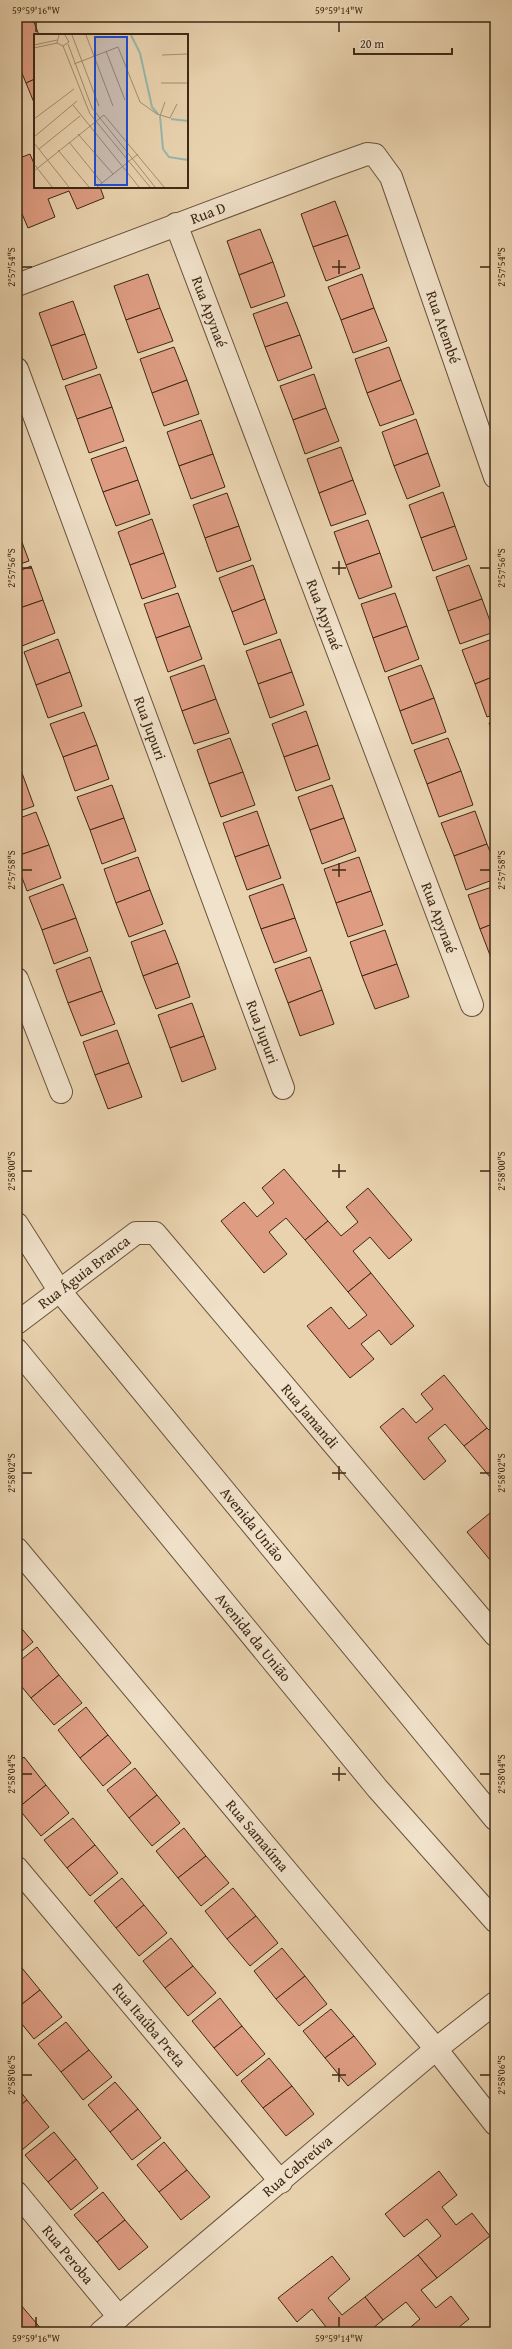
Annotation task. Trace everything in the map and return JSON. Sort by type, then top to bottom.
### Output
[{"type":"street","name":"Rua D","points":[[17,285],[176,224],[367,154],[375,155],[391,177]]},
{"type":"street","name":"Rua Atembé","points":[[391,177],[495,477]]},
{"type":"street","name":"Rua Apynaé","points":[[176,224],[472,1005]]},
{"type":"street","name":"Rua Jupuri","points":[[17,369],[283,1088]]},
{"type":"street","points":[[17,979],[61,1092]]},
{"type":"street","name":"Avenida União","points":[[17,1224],[59,1290],[495,1819]]},
{"type":"street","name":"Rua Águia Branca","points":[[17,1323],[136,1233],[155,1233]]},
{"type":"street","name":"Rua Jamandi","points":[[155,1233],[495,1635]]},
{"type":"street","name":"Avenida da União","points":[[17,1350],[377,1788],[495,1921]]},
{"type":"street","name":"Rua Samaúma","points":[[17,1549],[436,2049],[495,2124]]},
{"type":"street","name":"Rua Itaúba Preta","points":[[17,1868],[281,2182]]},
{"type":"street","name":"Rua Cabreúva","points":[[101,2332],[281,2182],[436,2049],[495,2003]]},
{"type":"street","name":"Rua Peroba","points":[[17,2193],[119,2317]]},
{"type":"building","points":[[17,17],[32,17],[39,34],[34,34],[34,79],[26,83],[17,61]]},
{"type":"building","points":[[34,79],[34,103],[26,83]]},
{"type":"building","points":[[30,154],[34,164],[34,188],[100,188],[104,198],[77,209],[69,191],[48,199],[55,217],[28,228],[17,202],[17,159]]},
{"type":"building","points":[[335,201],[348,235],[313,247],[301,214]]},
{"type":"building","points":[[260,229],[273,262],[239,275],[227,241]]},
{"type":"building","points":[[348,235],[360,268],[326,281],[313,247]]},
{"type":"building","points":[[273,262],[285,296],[251,308],[239,275]]},
{"type":"building","points":[[148,274],[160,308],[126,320],[114,286]]},
{"type":"building","points":[[362,274],[374,308],[341,320],[328,287]]},
{"type":"building","points":[[73,301],[85,334],[51,346],[39,313]]},
{"type":"building","points":[[287,302],[300,335],[265,347],[253,314]]},
{"type":"building","points":[[160,308],[173,341],[138,353],[126,320]]},
{"type":"building","points":[[374,308],[387,341],[353,353],[341,320]]},
{"type":"building","points":[[85,334],[97,368],[63,380],[51,346]]},
{"type":"building","points":[[300,335],[312,368],[278,381],[265,347]]},
{"type":"building","points":[[174,347],[187,380],[152,393],[140,359]]},
{"type":"building","points":[[389,347],[401,380],[367,393],[355,359]]},
{"type":"building","points":[[100,374],[112,407],[77,419],[65,386]]},
{"type":"building","points":[[314,374],[326,408],[293,420],[280,386]]},
{"type":"building","points":[[187,380],[199,414],[164,426],[152,393]]},
{"type":"building","points":[[401,380],[414,414],[380,426],[367,393]]},
{"type":"building","points":[[112,407],[124,441],[89,453],[77,419]]},
{"type":"building","points":[[326,408],[339,441],[305,454],[293,420]]},
{"type":"building","points":[[416,419],[428,453],[394,466],[382,432]]},
{"type":"building","points":[[201,420],[213,454],[179,466],[167,432]]},
{"type":"building","points":[[126,447],[138,480],[103,492],[91,459]]},
{"type":"building","points":[[341,447],[353,480],[319,493],[307,459]]},
{"type":"building","points":[[428,453],[440,486],[407,499],[394,466]]},
{"type":"building","points":[[213,454],[225,487],[191,499],[179,466]]},
{"type":"building","points":[[138,480],[150,514],[116,526],[103,492]]},
{"type":"building","points":[[353,480],[366,514],[331,526],[319,493]]},
{"type":"building","points":[[443,492],[455,526],[421,538],[409,505]]},
{"type":"building","points":[[227,493],[239,526],[205,538],[193,505]]},
{"type":"building","points":[[152,519],[164,553],[130,565],[118,532]]},
{"type":"building","points":[[368,520],[380,553],[346,565],[334,532]]},
{"type":"building","points":[[239,526],[251,560],[217,572],[205,538]]},
{"type":"building","points":[[455,526],[467,559],[433,571],[421,538]]},
{"type":"building","points":[[17,529],[29,561],[17,565]]},
{"type":"building","points":[[164,553],[176,587],[142,599],[130,565]]},
{"type":"building","points":[[380,553],[392,587],[359,599],[346,565]]},
{"type":"building","points":[[253,565],[265,599],[232,612],[219,578]]},
{"type":"building","points":[[469,565],[482,599],[448,611],[436,577]]},
{"type":"building","points":[[31,566],[43,600],[17,609],[17,572]]},
{"type":"building","points":[[178,593],[190,626],[156,638],[144,604]]},
{"type":"building","points":[[395,593],[407,626],[373,638],[361,604]]},
{"type":"building","points":[[265,599],[277,633],[244,645],[232,612]]},
{"type":"building","points":[[482,599],[494,632],[460,644],[448,611]]},
{"type":"building","points":[[43,600],[55,633],[22,646],[17,634],[17,609]]},
{"type":"building","points":[[190,626],[202,659],[168,672],[156,638]]},
{"type":"building","points":[[407,626],[419,659],[385,672],[373,638]]},
{"type":"building","points":[[495,638],[495,676],[475,684],[462,650]]},
{"type":"building","points":[[58,639],[70,672],[36,685],[24,652]]},
{"type":"building","points":[[280,639],[292,672],[258,684],[246,651]]},
{"type":"building","points":[[204,665],[216,699],[182,711],[170,677]]},
{"type":"building","points":[[421,665],[434,698],[400,711],[388,677]]},
{"type":"building","points":[[70,672],[82,706],[48,718],[36,685]]},
{"type":"building","points":[[292,672],[304,705],[270,718],[258,684]]},
{"type":"building","points":[[495,676],[495,714],[487,717],[475,684]]},
{"type":"building","points":[[434,698],[446,732],[412,744],[400,711]]},
{"type":"building","points":[[216,699],[229,733],[194,744],[182,711]]},
{"type":"building","points":[[306,711],[318,745],[284,757],[272,724]]},
{"type":"building","points":[[84,712],[97,745],[63,757],[50,724]]},
{"type":"building","points":[[495,721],[495,739],[489,723]]},
{"type":"building","points":[[230,738],[243,772],[209,784],[197,750]]},
{"type":"building","points":[[448,738],[461,771],[427,784],[414,750]]},
{"type":"building","points":[[97,745],[109,779],[75,791],[63,757]]},
{"type":"building","points":[[318,745],[330,779],[296,791],[284,757]]},
{"type":"building","points":[[17,759],[22,773],[17,774]]},
{"type":"building","points":[[461,771],[473,805],[439,817],[427,784]]},
{"type":"building","points":[[243,772],[255,805],[221,817],[209,784]]},
{"type":"building","points":[[22,773],[34,806],[17,812],[17,774]]},
{"type":"building","points":[[112,785],[124,818],[90,830],[77,797]]},
{"type":"building","points":[[332,785],[344,818],[310,830],[298,797]]},
{"type":"building","points":[[257,811],[269,845],[235,857],[223,823]]},
{"type":"building","points":[[475,811],[487,844],[454,856],[441,823]]},
{"type":"building","points":[[36,812],[49,845],[17,856],[17,819]]},
{"type":"building","points":[[124,818],[136,851],[102,864],[90,830]]},
{"type":"building","points":[[344,818],[356,851],[322,864],[310,830]]},
{"type":"building","points":[[487,844],[495,864],[495,879],[466,890],[454,856]]},
{"type":"building","points":[[49,845],[61,878],[27,891],[17,864],[17,856]]},
{"type":"building","points":[[269,845],[281,878],[247,890],[235,857]]},
{"type":"building","points":[[138,857],[150,890],[116,903],[104,869]]},
{"type":"building","points":[[359,857],[371,891],[336,903],[324,869]]},
{"type":"building","points":[[63,884],[76,918],[42,930],[29,897]]},
{"type":"building","points":[[283,884],[295,918],[261,929],[249,896]]},
{"type":"building","points":[[495,886],[495,923],[480,929],[468,895]]},
{"type":"building","points":[[150,890],[163,924],[129,937],[116,903]]},
{"type":"building","points":[[371,891],[383,925],[348,937],[336,903]]},
{"type":"building","points":[[76,918],[88,951],[54,964],[42,930]]},
{"type":"building","points":[[295,918],[307,951],[274,963],[261,929]]},
{"type":"building","points":[[495,923],[495,962],[493,963],[480,929]]},
{"type":"building","points":[[165,930],[178,963],[143,976],[131,942]]},
{"type":"building","points":[[385,930],[397,964],[362,976],[350,942]]},
{"type":"building","points":[[90,957],[102,991],[68,1003],[56,970]]},
{"type":"building","points":[[310,957],[322,990],[288,1003],[275,969]]},
{"type":"building","points":[[178,963],[190,997],[156,1009],[143,976]]},
{"type":"building","points":[[397,964],[409,997],[375,1009],[362,976]]},
{"type":"building","points":[[322,990],[334,1024],[300,1036],[288,1003]]},
{"type":"building","points":[[102,991],[115,1024],[81,1036],[68,1003]]},
{"type":"building","points":[[192,1003],[204,1036],[170,1048],[158,1015]]},
{"type":"building","points":[[117,1030],[129,1063],[95,1075],[83,1042]]},
{"type":"building","points":[[204,1036],[216,1069],[182,1082],[170,1048]]},
{"type":"building","points":[[129,1063],[142,1097],[108,1109],[95,1075]]},
{"type":"building","points":[[284,1169],[328,1221],[305,1240],[286,1218],[269,1232],[287,1254],[264,1273],[221,1221],[244,1202],[257,1217],[274,1203],[262,1188]]},
{"type":"building","points":[[368,1188],[412,1240],[389,1259],[370,1237],[353,1251],[371,1273],[348,1292],[305,1240],[328,1221],[341,1236],[358,1222],[346,1207]]},
{"type":"building","points":[[371,1273],[414,1326],[391,1345],[379,1330],[361,1344],[374,1359],[350,1378],[307,1326],[331,1307],[349,1329],[367,1315],[348,1292]]},
{"type":"building","points":[[444,1375],[487,1428],[464,1446],[445,1424],[428,1438],[446,1461],[424,1480],[380,1427],[403,1408],[416,1423],[433,1409],[421,1394]]},
{"type":"building","points":[[487,1428],[495,1436],[495,1483],[464,1446]]},
{"type":"building","points":[[490,1513],[495,1519],[495,1566],[467,1532]]},
{"type":"building","points":[[17,1623],[33,1642],[17,1655]]},
{"type":"building","points":[[37,1647],[59,1675],[31,1698],[17,1681],[17,1663]]},
{"type":"building","points":[[59,1675],[82,1703],[54,1725],[31,1698]]},
{"type":"building","points":[[86,1707],[108,1735],[80,1758],[58,1730]]},
{"type":"building","points":[[108,1735],[131,1763],[103,1786],[80,1758]]},
{"type":"building","points":[[24,1757],[46,1785],[18,1808],[17,1763]]},
{"type":"building","points":[[135,1768],[157,1795],[129,1818],[107,1790]]},
{"type":"building","points":[[46,1785],[69,1813],[41,1836],[18,1808]]},
{"type":"building","points":[[157,1795],[180,1823],[152,1846],[129,1818]]},
{"type":"building","points":[[73,1818],[95,1845],[67,1868],[44,1840]]},
{"type":"building","points":[[184,1828],[206,1856],[178,1878],[156,1851]]},
{"type":"building","points":[[95,1845],[118,1873],[90,1896],[67,1868]]},
{"type":"building","points":[[206,1856],[229,1883],[201,1906],[178,1878]]},
{"type":"building","points":[[122,1878],[144,1905],[116,1928],[94,1901]]},
{"type":"building","points":[[233,1888],[256,1916],[227,1939],[205,1911]]},
{"type":"building","points":[[144,1905],[167,1933],[139,1956],[116,1928]]},
{"type":"building","points":[[256,1916],[278,1943],[250,1966],[227,1939]]},
{"type":"building","points":[[171,1938],[193,1966],[165,1988],[143,1961]]},
{"type":"building","points":[[282,1948],[305,1976],[276,1999],[254,1971]]},
{"type":"building","points":[[17,1962],[40,1990],[17,2008]]},
{"type":"building","points":[[193,1966],[216,1993],[188,2016],[165,1988]]},
{"type":"building","points":[[305,1976],[327,2004],[299,2026],[276,1999]]},
{"type":"building","points":[[40,1990],[62,2017],[34,2039],[17,2018],[17,2008]]},
{"type":"building","points":[[220,1998],[242,2026],[214,2048],[192,2021]]},
{"type":"building","points":[[331,2009],[354,2036],[325,2058],[303,2031]]},
{"type":"building","points":[[66,2022],[89,2050],[61,2072],[38,2044]]},
{"type":"building","points":[[242,2026],[265,2054],[237,2076],[214,2048]]},
{"type":"building","points":[[354,2036],[376,2064],[348,2086],[325,2058]]},
{"type":"building","points":[[89,2050],[112,2077],[83,2100],[61,2072]]},
{"type":"building","points":[[269,2058],[292,2086],[263,2108],[241,2081]]},
{"type":"building","points":[[115,2082],[138,2109],[110,2132],[88,2105]]},
{"type":"building","points":[[292,2086],[314,2114],[286,2136],[263,2108]]},
{"type":"building","points":[[17,2087],[27,2100],[17,2108]]},
{"type":"building","points":[[27,2100],[49,2127],[22,2150],[17,2144],[17,2108]]},
{"type":"building","points":[[138,2109],[161,2138],[132,2160],[110,2132]]},
{"type":"building","points":[[54,2132],[76,2159],[48,2182],[25,2155]]},
{"type":"building","points":[[164,2142],[187,2170],[159,2192],[137,2165]]},
{"type":"building","points":[[76,2159],[98,2188],[71,2210],[48,2182]]},
{"type":"building","points":[[187,2170],[210,2197],[181,2220],[159,2192]]},
{"type":"building","points":[[439,2171],[457,2195],[442,2207],[456,2225],[472,2213],[490,2236],[437,2278],[418,2255],[441,2236],[427,2219],[404,2237],[385,2214]]},
{"type":"building","points":[[103,2192],[125,2220],[97,2242],[74,2215]]},
{"type":"building","points":[[125,2220],[148,2247],[119,2270],[97,2242]]},
{"type":"building","points":[[418,2255],[437,2278],[421,2290],[436,2308],[451,2296],[469,2319],[453,2332],[405,2332],[420,2319],[406,2302],[383,2320],[365,2297]]},
{"type":"building","points":[[332,2256],[350,2279],[328,2298],[342,2315],[365,2297],[383,2320],[368,2332],[320,2332],[326,2327],[312,2309],[297,2322],[278,2298]]},
{"type":"building","points":[[20,2304],[43,2331],[17,2332],[17,2307]]},
{"type":"building","points":[[229,2327],[233,2332],[223,2332]]}]
